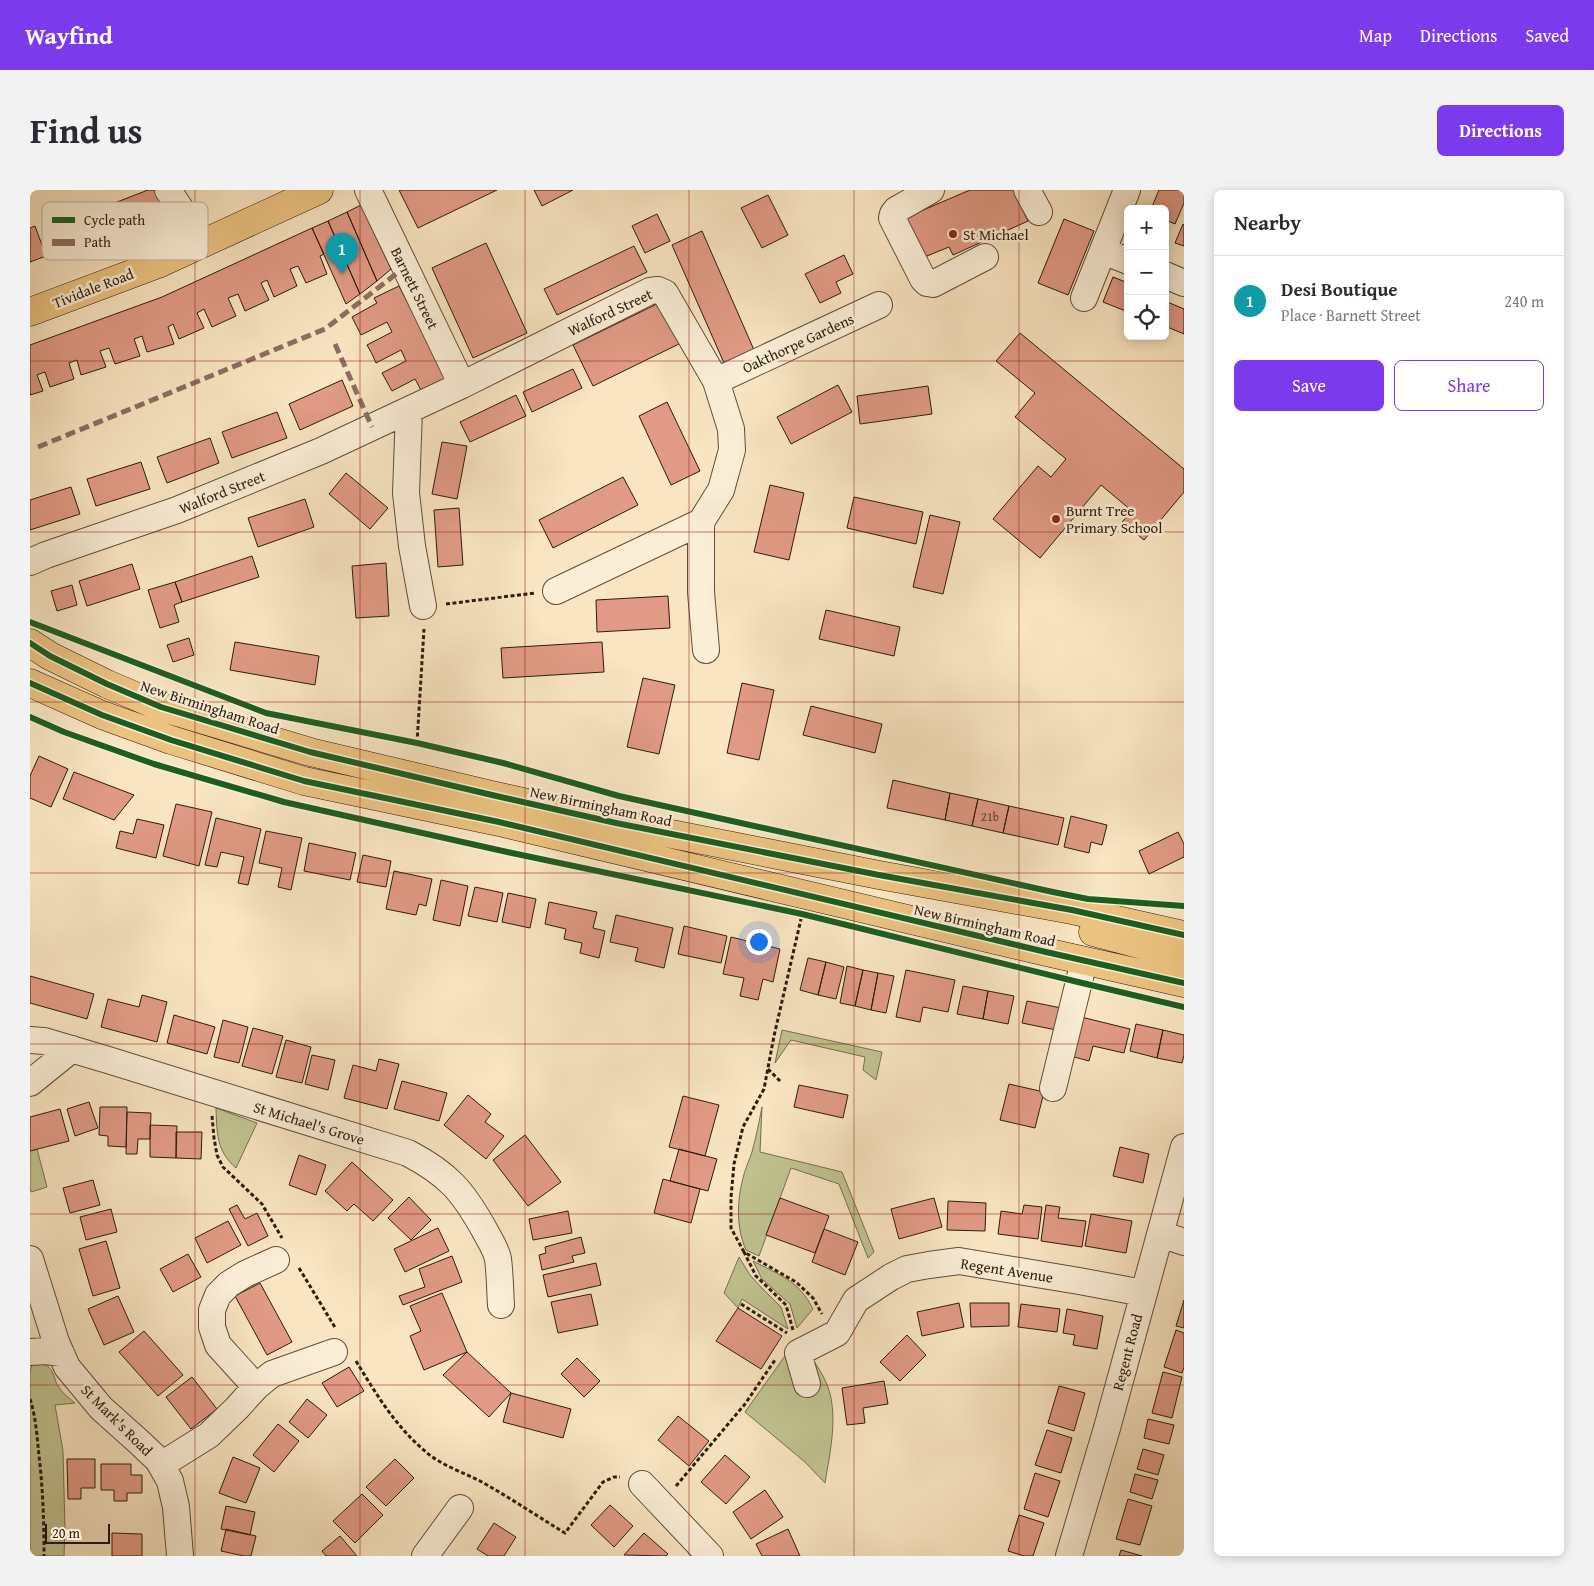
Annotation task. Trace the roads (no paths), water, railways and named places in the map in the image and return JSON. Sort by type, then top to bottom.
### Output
[{"type":"main road","name":"Tividale Road","points":[[208,241],[319,190]]},
{"type":"main road","name":"Tividale Road","points":[[30,312],[167,260]]},
{"type":"main road","name":"New Birmingham Road","points":[[30,643],[66,664],[161,707],[310,752],[616,823],[879,875],[1072,910],[1184,935]]},
{"type":"main road","name":"New Birmingham Road","points":[[30,683],[102,715],[171,740],[304,781],[499,822],[1184,983]]},
{"type":"main road","points":[[304,781],[310,752]]},
{"type":"main road","points":[[879,875],[1184,956]]},
{"type":"street","points":[[168,190],[176,202]]},
{"type":"street","name":"Barnett Street","points":[[368,190],[462,385]]},
{"type":"street","points":[[931,190],[896,210],[892,218],[924,279],[928,283],[934,284],[985,257]]},
{"type":"street","points":[[1084,298],[1127,190]]},
{"type":"street","points":[[1103,251],[1124,259]]},
{"type":"street","points":[[1169,277],[1184,283]]},
{"type":"street","name":"Walford Street","points":[[30,562],[177,510],[320,451],[462,385],[650,291],[658,290],[665,292],[716,381],[731,429],[732,450],[720,490],[701,522]]},
{"type":"street","name":"Oakthorpe Gardens","points":[[716,381],[879,305]]},
{"type":"street","points":[[409,410],[406,493],[412,546],[423,606]]},
{"type":"street","points":[[556,591],[701,522],[702,592],[706,650]]},
{"type":"street","points":[[1053,1088],[1084,961]]},
{"type":"street","name":"St Michael's Grove","points":[[30,1040],[44,1041],[72,1049],[408,1153],[429,1164],[448,1179],[463,1196],[489,1238],[497,1257],[501,1305]]},
{"type":"street","points":[[30,1083],[72,1049]]},
{"type":"street","name":"Regent Road","points":[[1069,1556],[1143,1294],[1172,1238],[1184,1147]]},
{"type":"street","name":"St Mark's Road","points":[[30,1259],[56,1342],[67,1367],[101,1408],[158,1460],[170,1481],[176,1507],[180,1556]]},
{"type":"street","points":[[256,1387],[218,1346],[212,1327],[212,1310],[218,1295],[229,1284],[245,1274],[276,1260]]},
{"type":"street","name":"Regent Avenue","points":[[807,1384],[798,1353],[837,1333],[856,1300],[891,1277],[907,1270],[959,1261],[1143,1294]]},
{"type":"street","points":[[30,1330],[38,1309],[39,1291]]},
{"type":"street","points":[[30,1352],[46,1351],[61,1353]]},
{"type":"street","points":[[161,1466],[209,1434],[256,1387],[272,1374],[344,1356]]},
{"type":"street","points":[[634,1480],[710,1556]]},
{"type":"street","points":[[425,1556],[460,1508]]},
{"type":"place","name":"St Michael","points":[[953,234]]},
{"type":"place","name":"Desi Boutique","points":[[342,274]]},
{"type":"place","name":"Burnt Tree Primary School","points":[[1056,519]]}]
